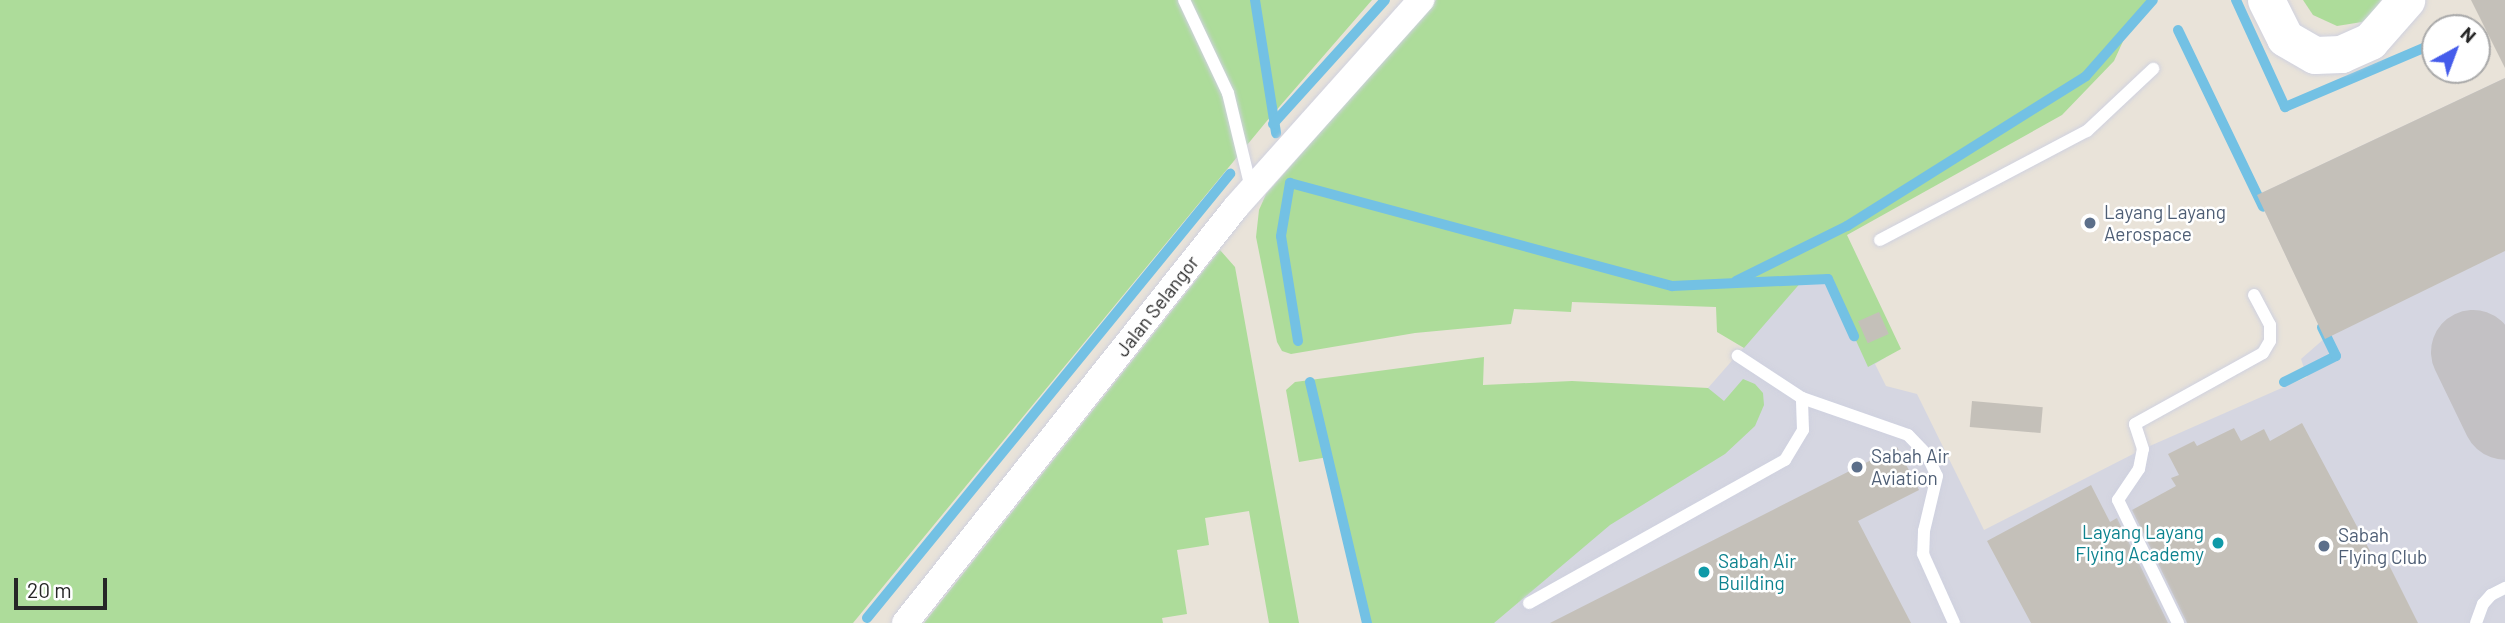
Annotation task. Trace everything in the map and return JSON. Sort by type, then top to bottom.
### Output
[{"type":"main road","points":[[2266,0],[2285,38],[2315,55],[2341,54],[2370,41],[2406,0]]},
{"type":"street","name":"Jalan Selangor","points":[[905,623],[1251,188],[1421,0]]},
{"type":"lane","points":[[1184,0],[1228,93],[1251,188]]},
{"type":"lane","points":[[1880,240],[2087,131],[2153,69]]},
{"type":"lane","points":[[2178,623],[2118,500],[2139,469],[2143,449],[2135,424],[2263,352],[2270,341],[2270,325],[2254,295]]},
{"type":"lane","points":[[1738,356],[1802,398],[1908,435],[1927,454],[1937,476],[1924,531],[1923,554],[1954,623]]},
{"type":"lane","points":[[1529,603],[1785,460],[1803,430],[1802,398]]},
{"type":"lane","points":[[2476,623],[2483,604],[2491,595],[2505,588]]},
{"type":"shaded area","points":[[2505,78],[2505,623],[1475,623],[1708,388],[1834,244],[1886,357],[1875,364],[1886,386],[1917,394],[1984,530],[2143,449],[2307,377],[2301,359],[2325,338],[2257,195]]},
{"type":"green space","points":[[0,0],[1372,0],[1266,122],[853,623],[0,623]]},
{"type":"green space","points":[[1436,0],[2153,0],[2130,26],[2114,61],[2062,115],[1847,235],[1901,349],[1868,367],[1828,279],[1803,280],[1744,348],[1717,332],[1716,307],[1572,302],[1571,312],[1514,309],[1511,324],[1415,333],[1291,354],[1282,351],[1277,342],[1256,237],[1259,210],[1266,194]]},
{"type":"green space","points":[[2303,0],[2381,0],[2373,14],[2362,22],[2337,26],[2313,15]]},
{"type":"green space","points":[[1220,250],[1235,267],[1299,623],[1269,623],[1249,511],[1205,518],[1209,545],[1177,550],[1187,614],[1162,618],[1163,623],[924,623]]},
{"type":"green space","points":[[1484,357],[1483,385],[1572,381],[1708,388],[1724,401],[1743,379],[1755,384],[1763,393],[1764,405],[1755,426],[1725,454],[1610,525],[1494,623],[1367,623],[1328,457],[1299,462],[1286,390],[1295,382]]},
{"type":"building","points":[[2471,0],[2505,0],[2505,68],[2491,40],[2491,14],[2478,14]]},
{"type":"building","points":[[2505,78],[2505,251],[2325,339],[2257,195]]},
{"type":"building","points":[[1879,312],[1889,334],[1868,343],[1858,321]]},
{"type":"building","points":[[1972,401],[2043,407],[2040,433],[1970,427]]},
{"type":"building","points":[[2302,423],[2378,566],[2387,561],[2418,623],[2187,623],[2132,510],[2176,486],[2171,478],[2179,475],[2168,454],[2194,441],[2197,446],[2234,428],[2241,441],[2264,429],[2270,441]]},
{"type":"building","points":[[1897,447],[1919,490],[1858,521],[1911,623],[1550,623]]},
{"type":"building","points":[[2091,485],[2110,522],[2117,518],[2168,623],[2031,623],[1987,541]]},
{"type":"waterway","points":[[1255,0],[1276,133]]},
{"type":"waterway","points":[[1273,124],[1385,0]]},
{"type":"waterway","points":[[1736,281],[1847,226],[2086,76],[2153,0]]},
{"type":"waterway","points":[[2236,0],[2285,107],[2421,49]]},
{"type":"waterway","points":[[2178,30],[2263,207]]},
{"type":"waterway","points":[[867,618],[1230,174]]},
{"type":"waterway","points":[[1298,341],[1281,236],[1290,183],[1672,286],[1828,279],[1854,336]]},
{"type":"waterway","points":[[2284,382],[2336,356],[2322,327]]},
{"type":"waterway","points":[[1310,382],[1367,623]]},
{"type":"taxiway","points":[[2473,352],[2505,418]]},
{"type":"place","name":"Layang Layang Aerospace","points":[[2090,223]]},
{"type":"place","name":"Sabah Air Aviation","points":[[1857,467]]},
{"type":"place","name":"Layang Layang Flying Academy","points":[[2218,543]]},
{"type":"place","name":"Sabah Flying Club","points":[[2324,546]]},
{"type":"place","name":"Sabah Air Building","points":[[1704,572]]}]
